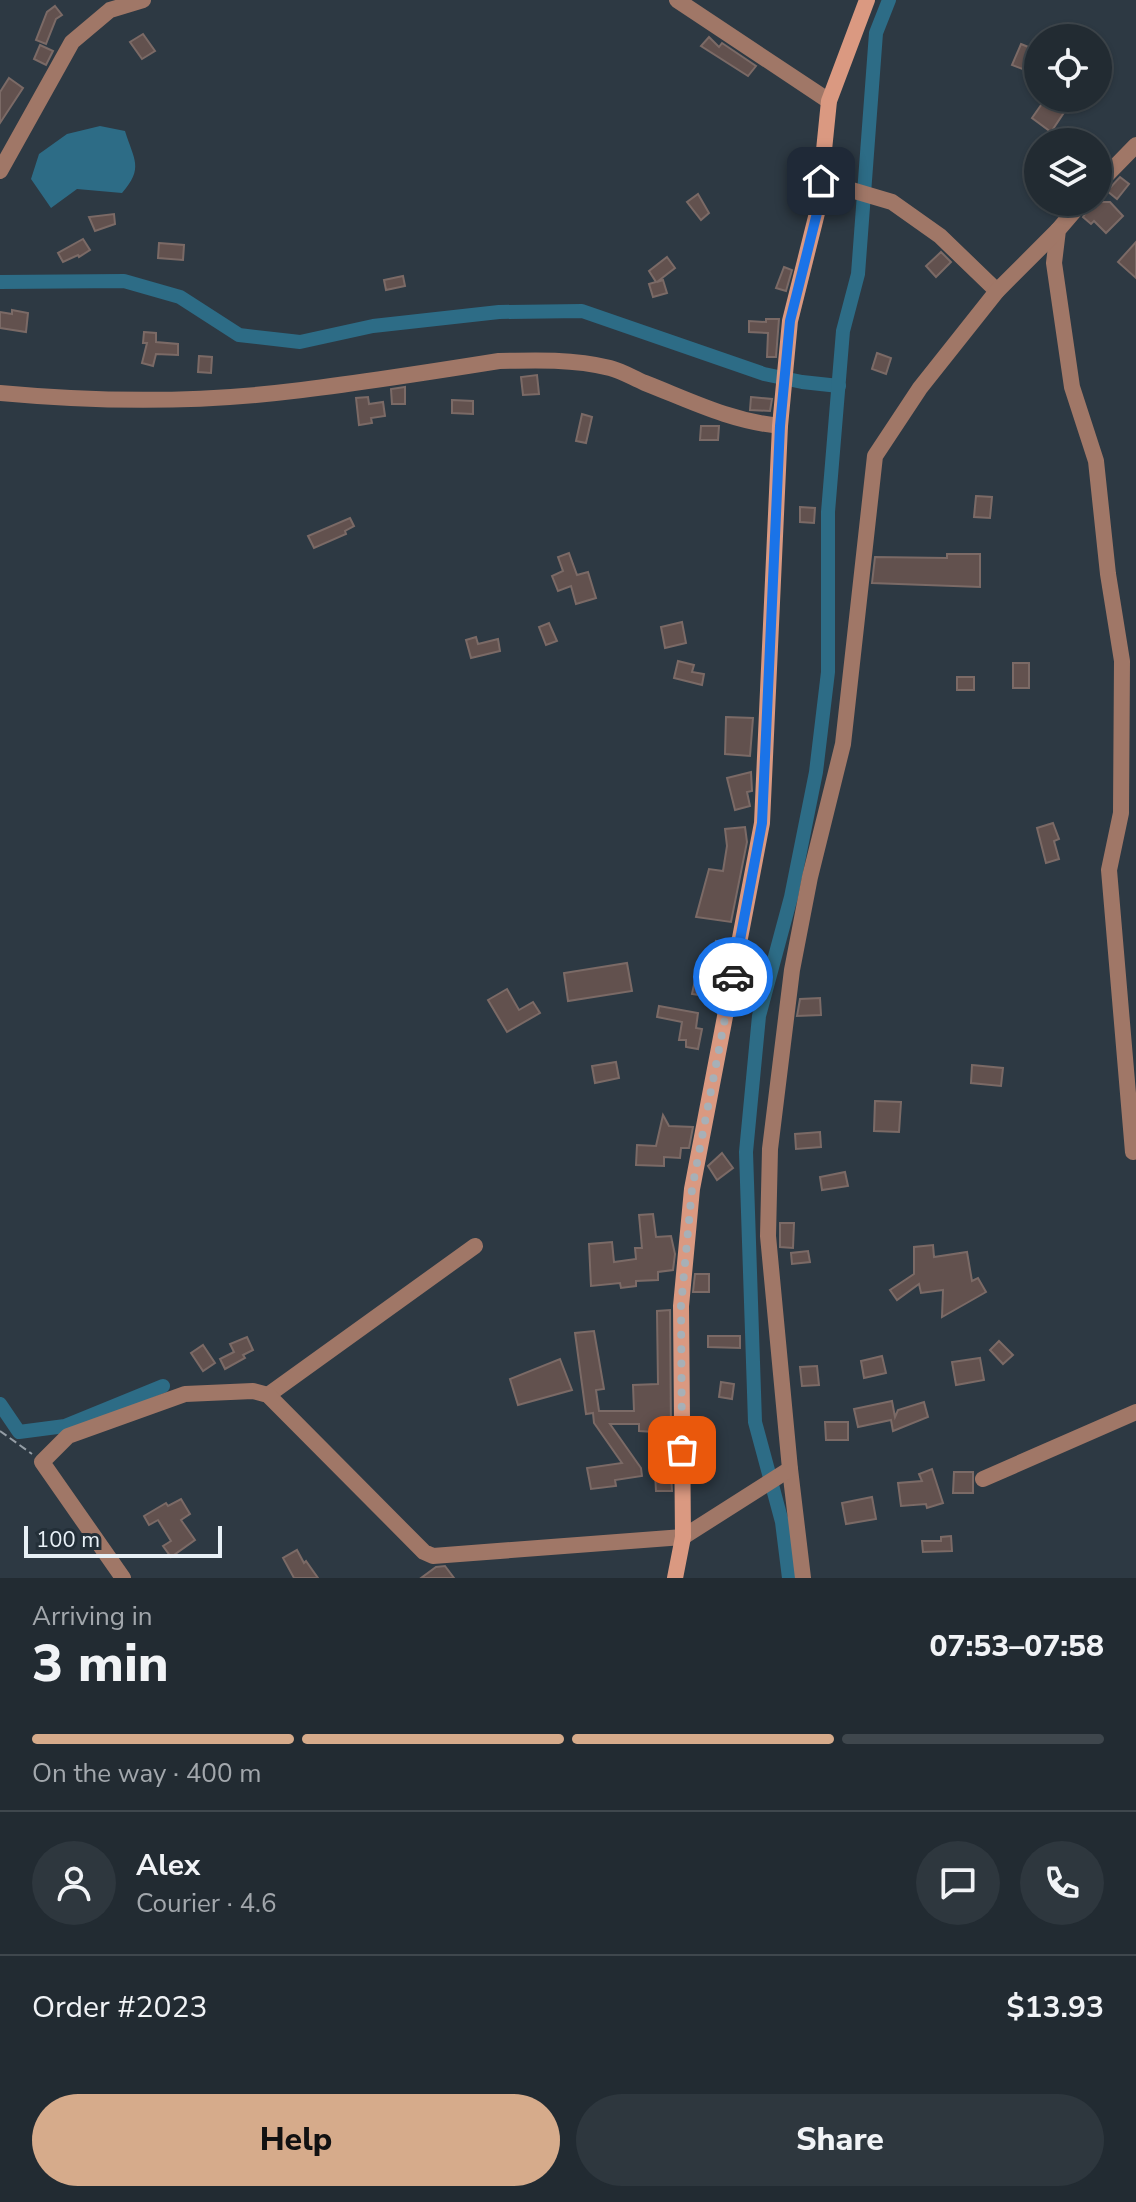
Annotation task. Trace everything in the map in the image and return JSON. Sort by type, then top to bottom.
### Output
[{"type":"street","points":[[0,171],[72,42],[110,10],[143,0]]},
{"type":"street","points":[[677,0],[829,101]]},
{"type":"street","points":[[675,1578],[683,1537],[681,1306],[692,1189],[762,823],[781,420],[790,321],[818,209],[829,101],[867,0]]},
{"type":"street","points":[[1112,170],[1136,145]]},
{"type":"street","points":[[821,181],[892,202],[940,236],[997,291]]},
{"type":"street","points":[[803,1578],[787,1472],[768,1236],[770,1149],[792,970],[810,877],[843,744],[855,614],[875,456],[920,388],[997,291],[1070,216]]},
{"type":"street","points":[[1058,230],[1054,263],[1058,294],[1072,387],[1096,461],[1108,574],[1122,661],[1121,813],[1109,870],[1133,1152]]},
{"type":"street","points":[[0,393],[74,400],[226,397],[292,392],[499,361],[577,362],[613,369],[749,423],[781,420]]},
{"type":"street","points":[[268,1395],[475,1246]]},
{"type":"street","points":[[123,1578],[42,1462],[68,1436],[185,1394],[253,1391],[268,1395],[424,1552],[433,1556],[683,1537],[787,1472]]},
{"type":"street","points":[[983,1479],[1136,1412]]},
{"type":"path","points":[[0,1431],[42,1462]]},
{"type":"water","points":[[100,126],[125,131],[135,164],[129,184],[122,193],[77,189],[51,208],[31,179],[39,154],[67,134]]},
{"type":"building","points":[[55,6],[62,15],[56,19],[46,44],[36,40],[47,12]]},
{"type":"building","points":[[143,34],[155,51],[142,59],[130,42]]},
{"type":"building","points":[[709,37],[719,47],[722,43],[756,66],[748,76],[701,46]]},
{"type":"building","points":[[1021,44],[1024,45],[1024,70],[1012,65]]},
{"type":"building","points":[[40,45],[53,51],[46,65],[34,59]]},
{"type":"building","points":[[9,78],[23,88],[0,123],[0,92]]},
{"type":"building","points":[[1036,112],[1064,112],[1054,128],[1046,128],[1032,118]]},
{"type":"building","points":[[1120,177],[1129,184],[1117,199],[1112,195],[1112,186]]},
{"type":"building","points":[[698,194],[709,213],[701,220],[687,202]]},
{"type":"building","points":[[1112,204],[1123,216],[1106,233],[1094,221],[1091,224],[1083,217],[1112,216]]},
{"type":"building","points":[[114,214],[115,224],[95,231],[89,217]]},
{"type":"building","points":[[83,239],[90,250],[63,262],[58,253]]},
{"type":"building","points":[[1136,242],[1136,278],[1118,262]]},
{"type":"building","points":[[159,243],[184,245],[183,260],[158,258]]},
{"type":"building","points":[[941,252],[951,262],[936,277],[926,266]]},
{"type":"building","points":[[667,257],[675,268],[657,282],[663,280],[667,293],[653,297],[649,284],[656,282],[649,271]]},
{"type":"building","points":[[784,267],[792,270],[786,291],[776,288]]},
{"type":"building","points":[[403,276],[405,286],[386,290],[384,280]]},
{"type":"building","points":[[12,310],[28,313],[26,332],[0,328],[0,312],[12,314]]},
{"type":"building","points":[[766,319],[779,319],[776,357],[767,357],[768,333],[749,332],[749,321],[766,322]]},
{"type":"building","points":[[144,332],[156,333],[156,342],[178,344],[178,355],[156,354],[153,366],[142,363],[147,343],[143,343]]},
{"type":"building","points":[[877,353],[891,358],[886,374],[872,369]]},
{"type":"building","points":[[199,356],[212,357],[211,373],[198,372]]},
{"type":"building","points":[[537,375],[539,394],[523,395],[521,377]]},
{"type":"building","points":[[405,387],[405,404],[392,404],[391,389]]},
{"type":"building","points":[[368,397],[369,404],[383,402],[385,416],[371,418],[372,423],[359,425],[356,398]]},
{"type":"building","points":[[751,397],[772,399],[770,411],[750,410]]},
{"type":"building","points":[[452,400],[473,401],[473,414],[452,413]]},
{"type":"building","points":[[582,414],[592,417],[586,443],[576,441]]},
{"type":"building","points":[[701,426],[719,426],[718,440],[700,440]]},
{"type":"building","points":[[976,496],[992,497],[990,518],[974,517]]},
{"type":"building","points":[[800,507],[815,508],[814,523],[800,522]]},
{"type":"building","points":[[350,518],[354,526],[345,531],[346,534],[314,548],[308,536]]},
{"type":"building","points":[[569,553],[577,575],[588,572],[596,598],[576,604],[571,586],[558,591],[552,576],[563,571],[558,557]]},
{"type":"building","points":[[947,554],[980,554],[980,587],[872,583],[875,557],[947,558]]},
{"type":"building","points":[[682,622],[686,643],[665,648],[661,627]]},
{"type":"building","points":[[549,623],[557,641],[546,645],[539,627]]},
{"type":"building","points":[[476,637],[478,644],[498,639],[500,651],[471,658],[466,640]]},
{"type":"building","points":[[678,661],[694,665],[692,672],[704,674],[702,685],[674,678]]},
{"type":"building","points":[[1013,663],[1029,663],[1029,688],[1013,688]]},
{"type":"building","points":[[957,677],[974,677],[974,690],[957,690]]},
{"type":"building","points":[[726,717],[753,718],[750,756],[725,754]]},
{"type":"building","points":[[751,772],[752,791],[747,792],[750,806],[735,810],[727,778]]},
{"type":"building","points":[[1053,823],[1059,839],[1054,841],[1059,859],[1046,863],[1037,828]]},
{"type":"building","points":[[745,827],[747,842],[731,922],[696,917],[709,869],[723,871],[727,846],[725,829]]},
{"type":"building","points":[[716,941],[728,943],[724,964],[712,961]]},
{"type":"building","points":[[627,963],[632,991],[568,1001],[564,973]]},
{"type":"building","points":[[696,976],[709,978],[706,996],[692,994]]},
{"type":"building","points":[[507,989],[519,1010],[533,1002],[540,1013],[507,1032],[488,1000]]},
{"type":"building","points":[[820,998],[821,1015],[797,1016],[800,999]]},
{"type":"building","points":[[659,1006],[698,1013],[696,1028],[702,1029],[698,1049],[686,1047],[686,1040],[679,1040],[682,1022],[657,1017]]},
{"type":"building","points":[[616,1062],[619,1078],[595,1083],[592,1066]]},
{"type":"building","points":[[972,1065],[1003,1068],[1001,1086],[971,1083]]},
{"type":"building","points":[[875,1101],[901,1102],[899,1132],[874,1131]]},
{"type":"building","points":[[663,1115],[669,1126],[693,1127],[689,1148],[681,1148],[680,1158],[664,1157],[664,1166],[636,1165],[637,1145],[656,1146]]},
{"type":"building","points":[[820,1132],[821,1147],[796,1149],[795,1134]]},
{"type":"building","points":[[722,1153],[733,1168],[717,1180],[708,1166]]},
{"type":"building","points":[[845,1172],[848,1186],[822,1190],[820,1177]]},
{"type":"building","points":[[653,1214],[656,1237],[671,1236],[675,1254],[673,1270],[658,1272],[658,1280],[636,1281],[636,1286],[621,1288],[620,1283],[591,1286],[589,1244],[612,1242],[614,1262],[636,1259],[635,1248],[642,1248],[639,1215]]},
{"type":"building","points":[[780,1223],[794,1223],[793,1248],[780,1247]]},
{"type":"building","points":[[933,1245],[934,1257],[967,1252],[972,1281],[978,1278],[986,1292],[942,1317],[943,1290],[921,1293],[919,1284],[897,1300],[890,1290],[914,1274],[914,1247]]},
{"type":"building","points":[[808,1251],[810,1262],[792,1264],[791,1253]]},
{"type":"building","points":[[695,1274],[709,1274],[709,1292],[693,1292]]},
{"type":"building","points":[[670,1310],[671,1433],[639,1431],[639,1424],[610,1424],[641,1468],[642,1476],[615,1480],[616,1486],[591,1489],[587,1468],[622,1463],[594,1423],[593,1413],[586,1414],[575,1333],[594,1331],[604,1389],[596,1390],[599,1411],[634,1411],[633,1385],[658,1384],[657,1311]]},
{"type":"building","points":[[708,1336],[740,1336],[740,1348],[708,1347]]},
{"type":"building","points":[[247,1337],[253,1350],[225,1369],[220,1359],[234,1352],[230,1344]]},
{"type":"building","points":[[999,1341],[1013,1355],[1003,1364],[990,1350]]},
{"type":"building","points":[[203,1345],[215,1363],[203,1371],[191,1353]]},
{"type":"building","points":[[882,1356],[886,1373],[864,1378],[861,1361]]},
{"type":"building","points":[[980,1358],[984,1380],[956,1385],[952,1362]]},
{"type":"building","points":[[560,1359],[572,1390],[518,1405],[510,1379]]},
{"type":"building","points":[[817,1366],[819,1385],[802,1386],[800,1367]]},
{"type":"building","points":[[721,1382],[734,1384],[732,1399],[719,1397]]},
{"type":"building","points":[[892,1401],[895,1417],[898,1410],[924,1402],[928,1417],[893,1431],[891,1420],[858,1427],[854,1409]]},
{"type":"building","points":[[825,1422],[848,1422],[848,1440],[826,1440]]},
{"type":"building","points":[[932,1469],[943,1503],[927,1508],[926,1504],[901,1506],[898,1483],[922,1481],[919,1474]]},
{"type":"building","points":[[954,1472],[973,1472],[973,1493],[953,1493]]},
{"type":"building","points":[[655,1473],[671,1473],[672,1491],[656,1491]]},
{"type":"building","points":[[872,1497],[876,1519],[846,1524],[842,1503]]},
{"type":"building","points":[[181,1499],[190,1514],[181,1520],[195,1540],[171,1557],[163,1546],[171,1541],[158,1520],[149,1525],[144,1516],[166,1503],[168,1506]]},
{"type":"building","points":[[951,1536],[952,1551],[923,1552],[922,1541],[941,1541],[941,1537]]},
{"type":"building","points":[[297,1550],[318,1578],[294,1578],[283,1558]]},
{"type":"building","points":[[445,1566],[454,1578],[421,1578],[436,1567]]},
{"type":"waterway","points":[[789,1578],[782,1522],[755,1422],[746,1152],[759,1016],[791,897],[816,772],[828,672],[828,512],[843,331],[858,274],[876,33],[889,0]]},
{"type":"waterway","points":[[0,282],[124,281],[180,297],[239,335],[300,342],[373,326],[499,312],[582,311],[764,374],[839,386]]},
{"type":"waterway","points":[[0,1404],[19,1432],[65,1426],[163,1386]]},
{"type":"way so far","points":[[682,1450],[681,1306],[692,1189],[733,977]]},
{"type":"route","points":[[733,977],[762,823],[780,426],[790,321],[818,209],[821,181]]}]
